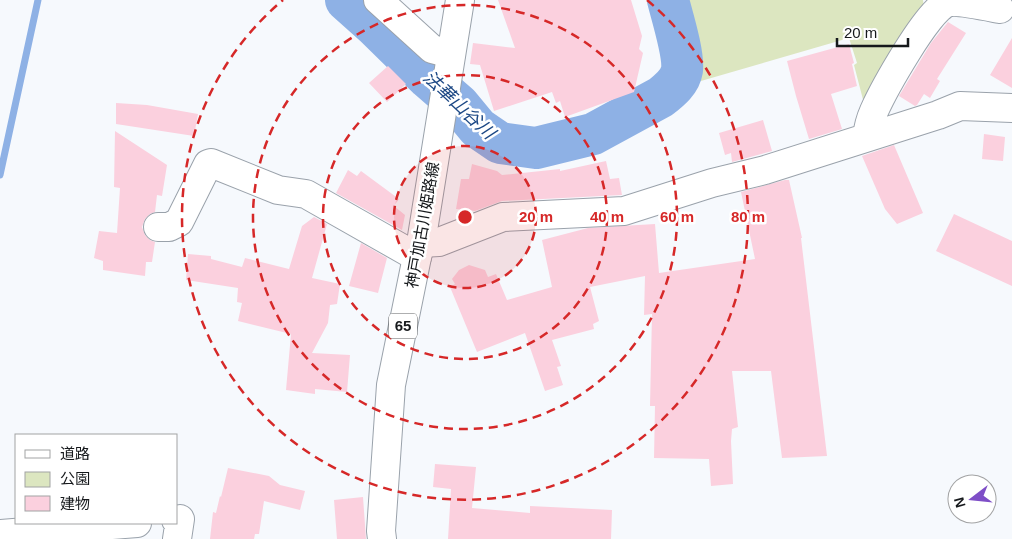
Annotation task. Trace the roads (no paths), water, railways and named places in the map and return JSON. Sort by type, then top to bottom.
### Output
[{"type":"street","points":[[378,0],[449,67]]},
{"type":"street","name":"神戸加古川姫路線","points":[[382,539],[391,385],[419,250],[460,0]]},
{"type":"street","points":[[867,137],[868,126],[875,110],[924,25],[937,9],[947,3],[955,2],[1005,11]]},
{"type":"street","points":[[158,227],[170,227],[179,222],[208,164],[211,163],[278,190],[306,194],[419,250],[503,217],[624,211],[712,183],[765,170],[938,115],[960,106],[1012,108]]},
{"type":"street","points":[[177,539],[180,519],[178,520]]},
{"type":"street","points":[[0,534],[125,524]]},
{"type":"waterway","points":[[0,175],[38,0]]},
{"type":"waterway","name":"法華山谷川","points":[[346,0],[459,105],[478,128],[500,143],[536,148],[593,134],[668,92],[679,78],[682,70],[680,45],[668,0]]}]
